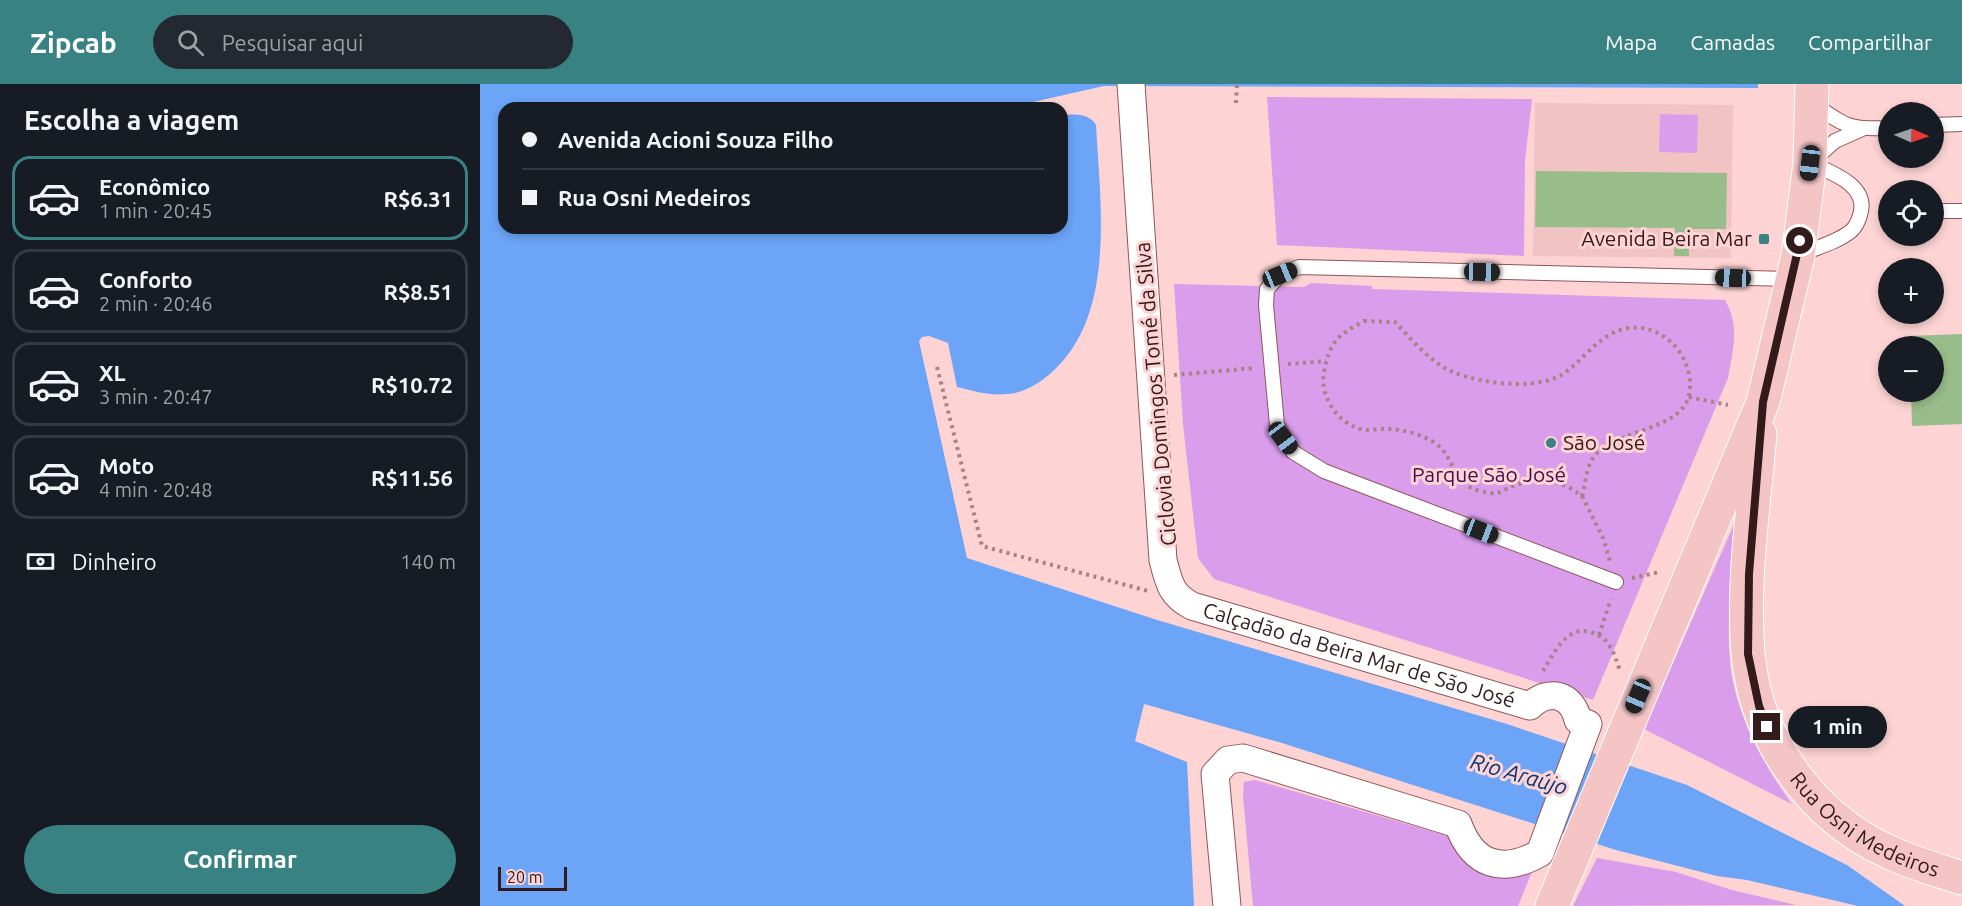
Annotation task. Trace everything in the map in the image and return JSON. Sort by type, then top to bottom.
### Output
[{"type":"main road","points":[[1552,906],[1555,858],[1620,738],[1763,402],[1795,268],[1810,163],[1812,93]]},
{"type":"main road","name":"Rua Osni Medeiros","points":[[1763,402],[1747,594],[1748,654],[1759,706],[1776,747],[1795,778],[1822,807],[1852,831],[1888,852],[1962,878]]},
{"type":"street","name":"Calçadão da Beira Mar de São José","points":[[1131,84],[1163,560],[1168,580],[1177,598],[1192,606],[1530,706],[1548,695],[1559,695],[1569,700],[1578,720],[1588,724],[1555,858]]},
{"type":"street","points":[[1227,906],[1215,774],[1228,760],[1244,758],[1458,824],[1463,840],[1474,853],[1488,862],[1505,865],[1522,864],[1555,858]]},
{"type":"lane","points":[[1812,93],[1841,124],[1862,129],[1878,128]]},
{"type":"lane","points":[[1944,125],[1962,124]]},
{"type":"lane","points":[[1616,582],[1310,465],[1293,452],[1277,425],[1267,289],[1280,275],[1299,267],[1795,268],[1852,231],[1862,212],[1859,196],[1847,180],[1810,163],[1835,141],[1862,129]]},
{"type":"lane","points":[[1944,211],[1962,211]]},
{"type":"path","points":[[1236,103],[1237,84]]},
{"type":"path","points":[[1582,496],[1588,468],[1596,453],[1640,429],[1662,424],[1678,412],[1689,397],[1690,370],[1671,341],[1653,330],[1629,328],[1605,337],[1566,372],[1544,383],[1528,385],[1453,372],[1434,360],[1395,322],[1364,321],[1339,335],[1328,351],[1323,376],[1326,396],[1336,415],[1363,430],[1389,429],[1416,433],[1436,444],[1448,457],[1457,477],[1468,488],[1501,494],[1516,484],[1534,480],[1555,480],[1582,496],[1603,538],[1616,582],[1599,635]]},
{"type":"path","points":[[1271,366],[1326,361]]},
{"type":"path","name":"Ciclovia Domingos Tomé da Silva","points":[[1172,386],[1171,375],[1271,366]]},
{"type":"path","points":[[937,367],[982,546],[1177,598]]},
{"type":"path","points":[[1689,397],[1728,405]]},
{"type":"path","points":[[1616,582],[1660,572]]},
{"type":"path","points":[[1542,674],[1559,645],[1570,634],[1583,630],[1599,635],[1608,644],[1622,673]]},
{"type":"shaded area","points":[[1535,103],[1733,105],[1731,258],[1533,256]]},
{"type":"green space","points":[[1267,97],[1532,99],[1525,161],[1524,256],[1277,245]]},
{"type":"green space","points":[[1660,114],[1698,115],[1697,153],[1659,152]]},
{"type":"green space","name":"Parque São José","points":[[1311,283],[1372,286],[1372,289],[1725,300],[1734,328],[1728,378],[1593,700],[1214,579],[1198,558],[1183,424],[1174,284],[1304,287]]},
{"type":"green space","points":[[1735,522],[1729,620],[1732,677],[1741,711],[1755,744],[1772,775],[1792,804],[1644,729]]},
{"type":"green space","points":[[1255,780],[1455,838],[1478,868],[1495,877],[1506,878],[1533,869],[1518,906],[1253,906],[1243,796],[1244,782]]},
{"type":"green space","points":[[1597,858],[1676,872],[1732,890],[1796,905],[1573,906]]},
{"type":"water","name":"Rio Araújo","points":[[480,84],[1758,84],[1758,88],[1104,86],[1033,102],[498,102],[498,234],[1068,234],[1068,115],[1086,116],[1096,125],[1100,188],[1100,256],[1095,290],[1086,321],[1072,349],[1051,373],[1036,384],[1019,392],[994,394],[957,387],[948,343],[929,336],[922,337],[919,341],[967,558],[1154,619],[1507,724],[1687,785],[1847,865],[1905,906],[1858,906],[1747,880],[1717,876],[1616,850],[1282,743],[1144,704],[1135,741],[1187,762],[1194,906],[480,906]]},
{"type":"building","points":[[1536,171],[1727,173],[1726,229],[1689,229],[1689,256],[1674,256],[1675,228],[1535,227]]},
{"type":"building","points":[[1962,334],[1962,424],[1912,426],[1911,402],[1944,402],[1944,336],[1909,336]]},
{"type":"place","name":"Avenida Beira Mar","points":[[1764,239]]},
{"type":"place","name":"São José","points":[[1551,443]]},
{"type":"route","points":[[1767,727],[1759,706],[1748,654],[1747,594],[1763,402],[1800,241]]}]
